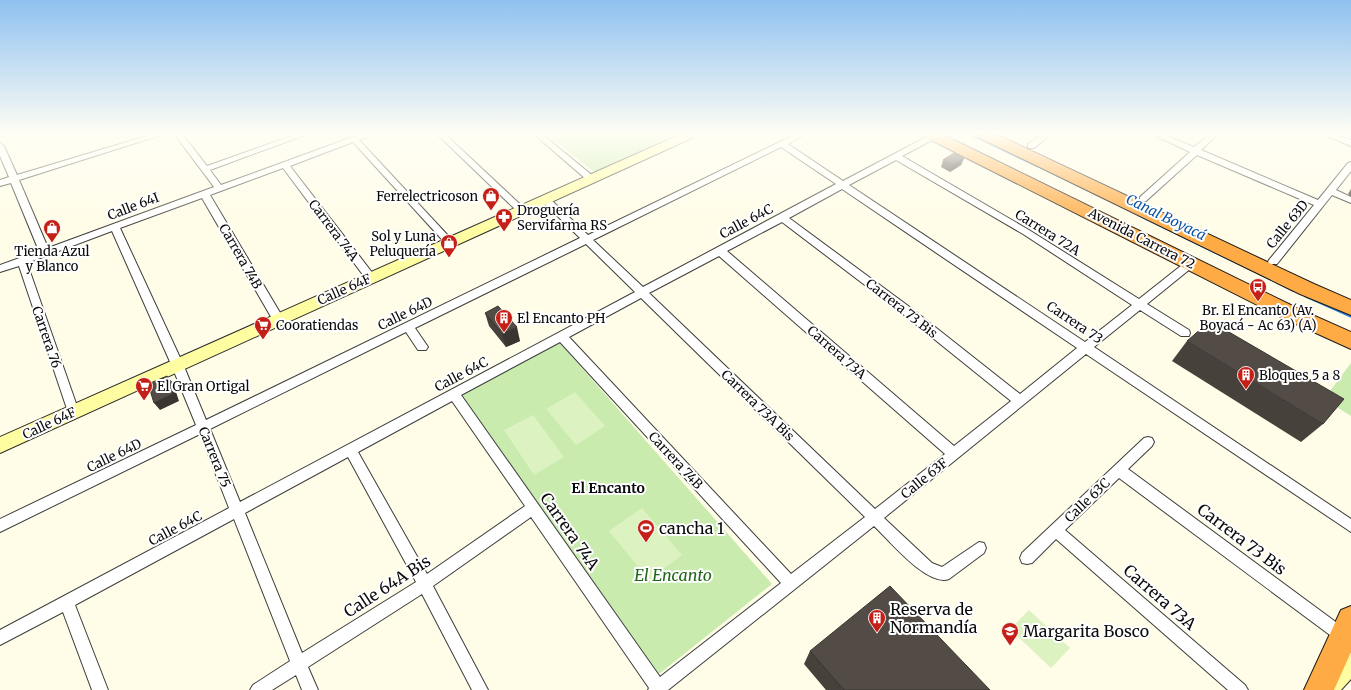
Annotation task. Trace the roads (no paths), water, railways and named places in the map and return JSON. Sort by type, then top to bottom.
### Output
[{"type":"highway","name":"Avenida Carrera 72","points":[[1000,167],[1292,314],[1351,341]]},
{"type":"highway","name":"Avenida Carrera 72","points":[[1020,167],[1292,301],[1351,328]]},
{"type":"highway","name":"Avenida Carrera 72","points":[[1053,167],[1307,289],[1351,308]]},
{"type":"highway","points":[[1075,167],[1273,262],[1351,297]]},
{"type":"highway","points":[[1082,197],[1114,224]]},
{"type":"highway","points":[[1319,690],[1347,628]]},
{"type":"street","points":[[9,167],[45,253]]},
{"type":"street","points":[[0,184],[52,167]]},
{"type":"street","points":[[210,167],[205,169],[219,188]]},
{"type":"street","name":"Calle 64I","points":[[0,269],[275,167]]},
{"type":"street","name":"Carrera 74A","points":[[286,167],[370,277]]},
{"type":"street","points":[[380,167],[449,242]]},
{"type":"street","points":[[476,167],[521,210]]},
{"type":"street","points":[[577,167],[590,178]]},
{"type":"street","name":"Calle 64F","points":[[0,445],[615,167]]},
{"type":"street","name":"Calle 64D","points":[[0,526],[734,167]]},
{"type":"street","name":"Carrera 73","points":[[817,167],[1351,526]]},
{"type":"street","name":"Calle 64C","points":[[0,638],[875,167]]},
{"type":"street","name":"Carrera 72A","points":[[915,167],[1026,232],[1185,333]]},
{"type":"street","points":[[1143,200],[1178,167]]},
{"type":"street","points":[[1234,167],[1320,204]]},
{"type":"street","name":"Calle 63D","points":[[1273,262],[1349,167]]},
{"type":"street","points":[[1330,192],[1351,200]]},
{"type":"street","name":"Carrera 74B","points":[[204,193],[278,319]]},
{"type":"street","name":"Carrera 73A Bis","points":[[544,199],[927,568],[944,574],[979,548]]},
{"type":"street","name":"Carrera 73 Bis","points":[[782,218],[907,312],[1020,401]]},
{"type":"street","name":"Carrera 75","points":[[114,227],[177,364],[310,690]]},
{"type":"street","name":"Carrera 73A","points":[[720,251],[954,454]]},
{"type":"street","name":"Carrera 76","points":[[22,261],[73,412]]},
{"type":"street","name":"Calle 63F","points":[[657,689],[875,518],[1191,262]]},
{"type":"street","points":[[408,327],[422,347]]},
{"type":"street","name":"Carrera 74B","points":[[561,336],[791,584]]},
{"type":"street","name":"Carrera 74A","points":[[454,394],[657,689]]},
{"type":"street","name":"Calle 63C","points":[[1027,558],[1148,442]]},
{"type":"street","points":[[350,450],[424,584],[480,690]]},
{"type":"street","name":"Carrera 73 Bis","points":[[1119,470],[1347,628]]},
{"type":"street","name":"Calle 64A Bis","points":[[258,690],[424,584],[533,508]]},
{"type":"street","name":"Carrera 73A","points":[[1055,530],[1240,690]]},
{"type":"street","points":[[67,602],[100,690]]},
{"type":"street","points":[[1326,690],[1351,663]]},
{"type":"waterway","name":"Canal Boyacá","points":[[1139,215],[1279,283]]},
{"type":"waterway","name":"Canal Boyacá","points":[[1279,283],[1293,290]]},
{"type":"waterway","name":"Canal Boyacá","points":[[1306,296],[1351,316]]},
{"type":"place","name":"Ferrelectricoson","points":[[491,211]]},
{"type":"place","name":"Droguería Servifarma RS","points":[[504,232]]},
{"type":"place","name":"Tienda Azul y Blanco","points":[[52,243]]},
{"type":"place","name":"Sol y Luna Peluquería","points":[[449,258]]},
{"type":"place","name":"Br. El Encanto (Av. Boyacá - Ac 63) (A)","points":[[1258,302]]},
{"type":"place","name":"El Encanto PH","points":[[504,333]]},
{"type":"place","name":"Cooratiendas","points":[[263,340]]},
{"type":"place","name":"Bloques 5 a 8","points":[[1246,390]]},
{"type":"place","name":"El Gran Ortigal","points":[[144,401]]},
{"type":"place","name":"cancha 1","points":[[646,543]]},
{"type":"place","name":"Reserva de Normandía","points":[[877,633]]},
{"type":"place","name":"Margarita Bosco","points":[[1010,646]]},
{"type":"district","name":"El Encanto","points":[[608,488]]}]
